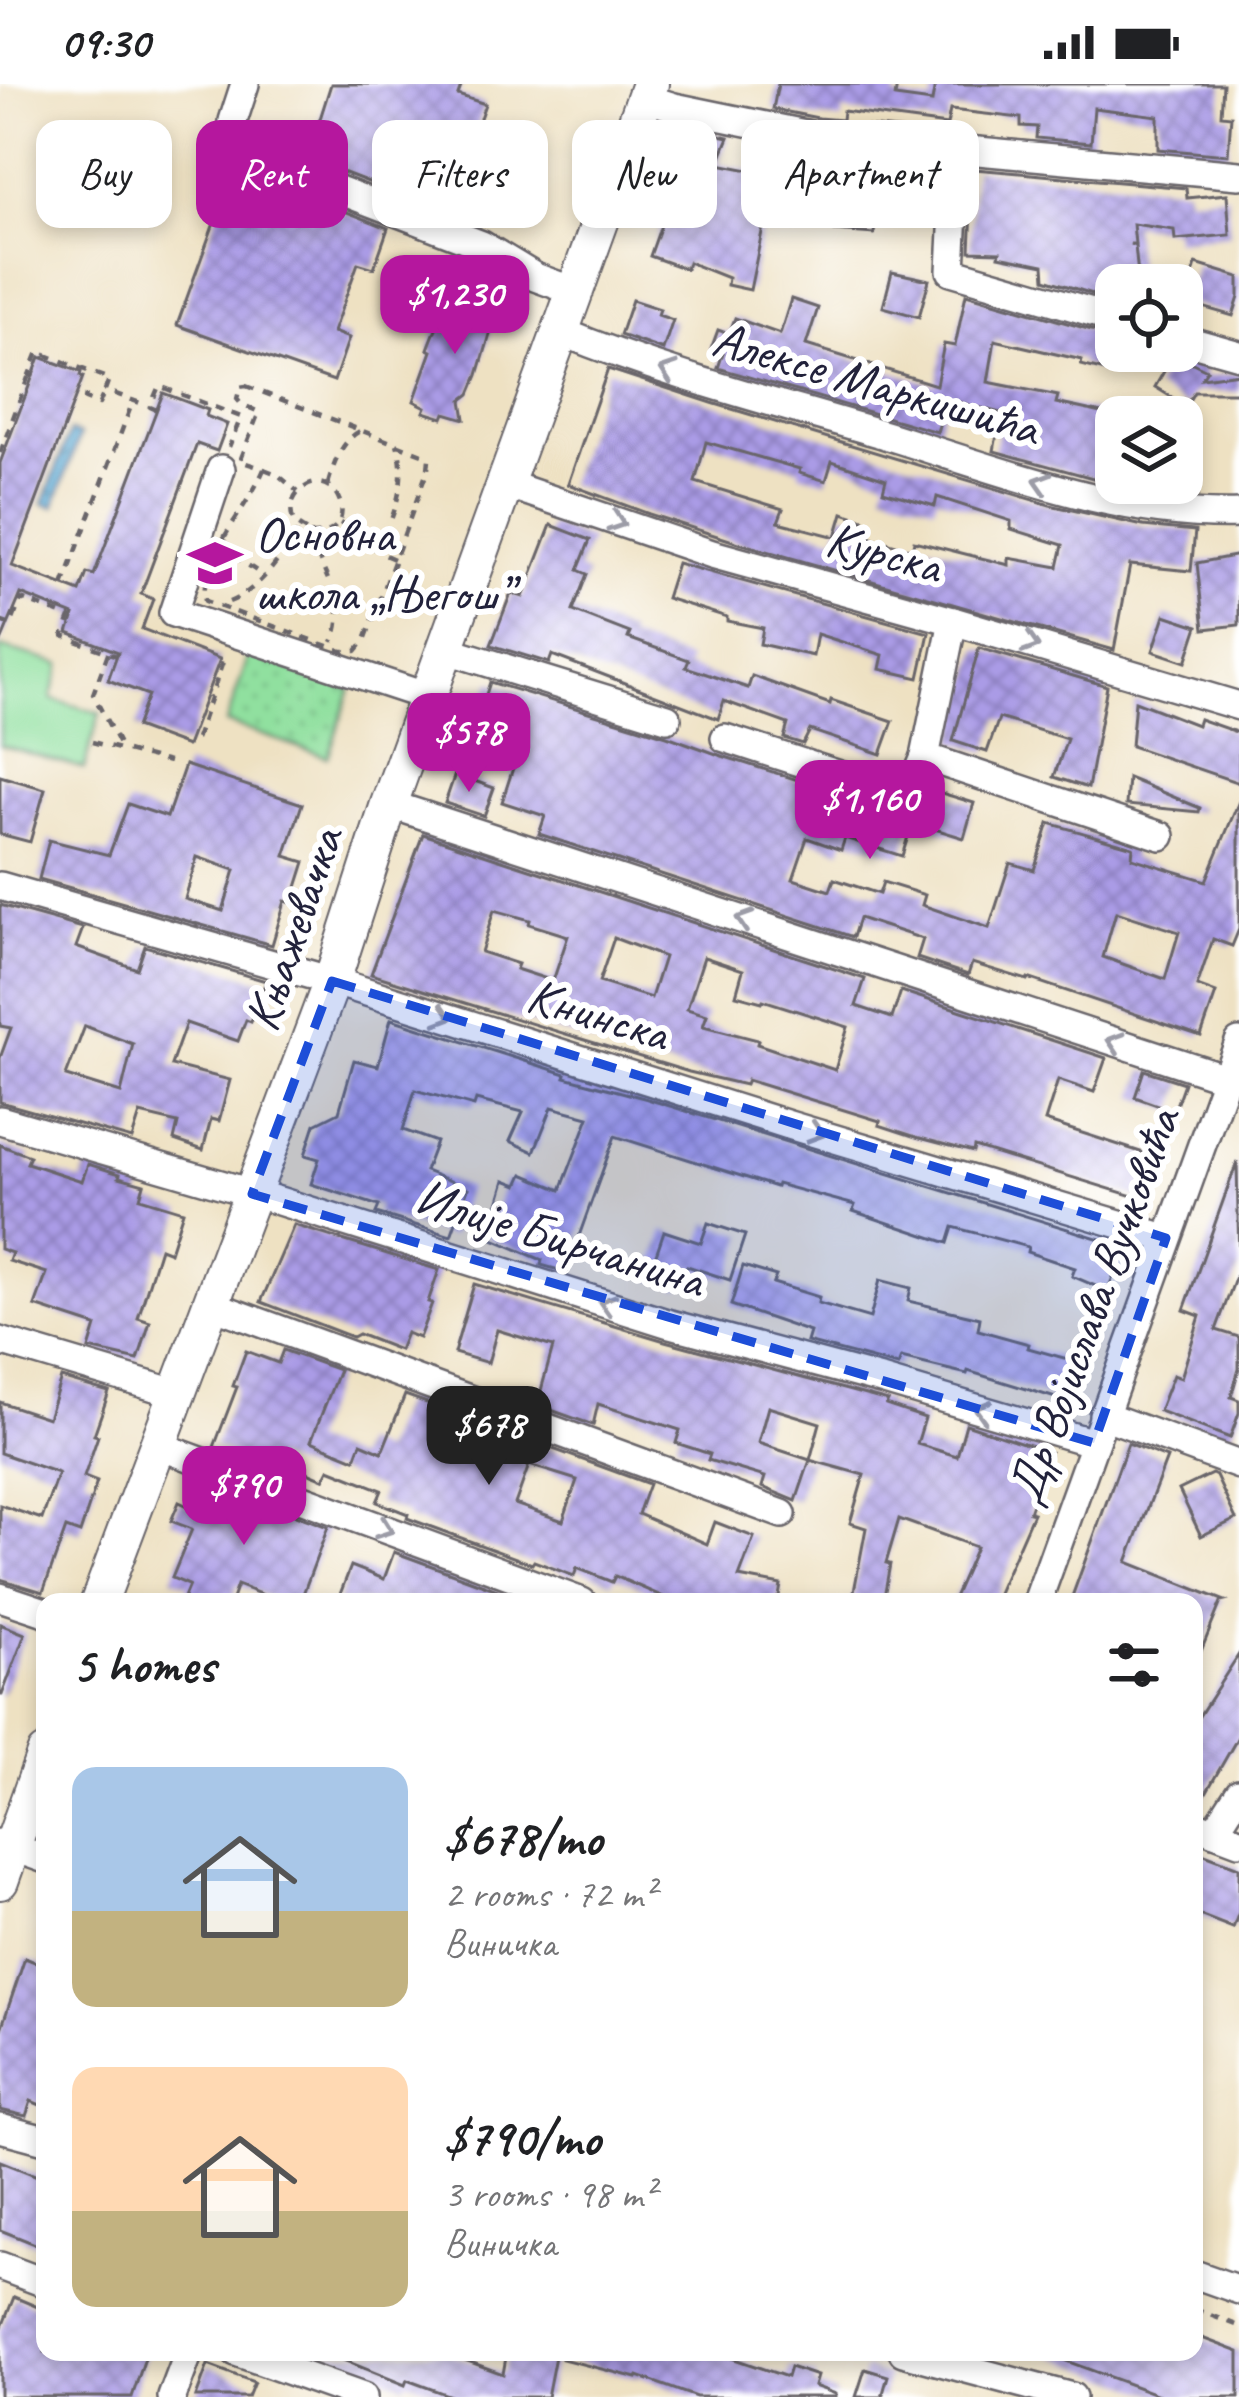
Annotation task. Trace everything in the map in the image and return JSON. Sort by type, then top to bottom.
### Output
[{"type":"main road","name":"Књажевачка","points":[[102,1593],[332,981],[444,649],[648,91]]},
{"type":"main road","points":[[14,1857],[36,1784]]},
{"type":"street","points":[[245,84],[233,121],[237,147],[253,158],[482,245],[535,277],[576,292]]},
{"type":"street","points":[[648,91],[756,120]]},
{"type":"street","points":[[979,152],[1239,175]]},
{"type":"street","points":[[953,228],[951,271],[1095,313]]},
{"type":"street","name":"Алексе Маркишића","points":[[562,332],[706,384],[1093,497],[1175,513],[1239,514]]},
{"type":"street","points":[[1203,345],[1239,356]]},
{"type":"street","points":[[220,469],[173,613],[428,698]]},
{"type":"street","name":"Курска","points":[[506,484],[712,554],[1239,706]]},
{"type":"street","points":[[725,739],[908,796],[925,757],[953,620]]},
{"type":"street","points":[[444,649],[667,718]]},
{"type":"street","points":[[925,757],[1161,836]]},
{"type":"street","points":[[389,804],[1226,1078]]},
{"type":"street","name":"Книнска","points":[[0,886],[332,981],[1166,1238]]},
{"type":"street","name":"Др Војислава Вучковића","points":[[1040,1593],[1239,1042]]},
{"type":"street","name":"Илије Бирчанина","points":[[0,1120],[670,1324],[1094,1443]]},
{"type":"street","points":[[210,1304],[782,1514]]},
{"type":"street","points":[[0,1341],[176,1393]]},
{"type":"street","points":[[1103,1414],[1239,1465]]},
{"type":"street","points":[[157,1445],[558,1593]]},
{"type":"street","points":[[0,1597],[36,1609]]},
{"type":"street","points":[[1216,1832],[1239,1793]]},
{"type":"street","points":[[0,2128],[36,2138]]},
{"type":"street","points":[[0,2266],[36,2280]]},
{"type":"street","points":[[1203,2277],[1239,2290]]},
{"type":"street","points":[[172,2397],[186,2361]]},
{"type":"street","points":[[261,2361],[363,2397]]},
{"type":"street","points":[[937,2361],[1072,2397]]},
{"type":"path","points":[[0,453],[38,352],[109,379],[99,404],[85,399],[86,395]]},
{"type":"path","points":[[105,390],[154,408],[159,386],[241,417],[220,469]]},
{"type":"path","points":[[264,469],[224,540],[203,588],[205,602],[342,651],[356,651],[429,459],[256,389],[240,387],[237,399],[259,412],[240,461],[264,469],[277,474],[298,492]]},
{"type":"path","points":[[63,586],[133,400]]},
{"type":"path","points":[[327,486],[344,445],[362,430]]},
{"type":"path","points":[[378,551],[400,493],[403,472],[397,444]]},
{"type":"path","points":[[310,485],[327,486],[339,498],[341,515],[326,533],[310,534],[300,528],[291,510],[298,492],[310,485]]},
{"type":"path","points":[[338,523],[394,560]]},
{"type":"path","points":[[212,604],[233,602],[264,576],[300,528]]},
{"type":"path","points":[[310,534],[340,619],[329,646]]},
{"type":"path","points":[[224,540],[237,557],[264,576]]},
{"type":"path","points":[[0,621],[11,625],[21,599],[32,601],[70,617],[63,636],[117,656]]},
{"type":"path","points":[[196,740],[234,631]]},
{"type":"path","points":[[108,653],[93,694],[122,750]]},
{"type":"path","points":[[92,742],[169,762]]},
{"type":"path","points":[[1203,2312],[1239,2326]]},
{"type":"highlighted area","points":[[332,981],[1166,1238],[1094,1443],[252,1194]]},
{"type":"green space","points":[[0,647],[61,664],[51,699],[100,713],[84,769],[0,745]]},
{"type":"green space","points":[[249,655],[351,689],[328,757],[226,723]]},
{"type":"water","points":[[70,431],[80,435],[54,507],[43,504]]},
{"type":"building","points":[[331,84],[462,84],[458,95],[485,104],[479,120],[372,120],[372,183],[348,174],[348,120],[320,120]]},
{"type":"building","points":[[778,84],[897,84],[895,97],[932,102],[935,84],[1223,84],[1221,115],[1231,116],[1228,155],[1158,149],[1158,116],[1094,108],[1091,143],[1036,138],[1037,127],[1021,126],[1021,118],[950,110],[948,120],[843,111],[842,120],[773,109]]},
{"type":"building","points":[[717,135],[729,137],[718,164],[741,168],[741,228],[763,228],[750,290],[727,285],[728,278],[688,262],[686,269],[650,256],[660,228],[717,228]]},
{"type":"building","points":[[979,169],[1186,188],[1187,198],[1227,194],[1230,235],[1175,240],[1174,230],[1133,224],[1135,244],[1130,244],[1135,246],[1137,264],[1095,264],[1095,295],[1045,279],[1044,265],[999,256],[1000,252],[970,251],[971,228],[979,228]]},
{"type":"building","points":[[348,212],[372,222],[372,228],[388,228],[374,268],[358,263],[333,332],[349,338],[334,381],[177,325],[212,228],[348,228]]},
{"type":"building","points":[[835,228],[875,228],[874,234]]},
{"type":"building","points":[[1203,266],[1239,277],[1233,316],[1203,307]]},
{"type":"building","points":[[892,272],[929,280],[919,317],[883,307]]},
{"type":"building","points":[[459,294],[489,305],[485,318],[494,321],[478,375],[462,400],[465,419],[424,412],[426,407],[414,401],[444,308],[450,300],[456,303]]},
{"type":"building","points":[[966,294],[1095,331],[1095,368],[1081,365],[1082,360],[995,340],[988,382],[1058,396],[1056,403],[1095,411],[1095,479],[994,451],[1001,413],[947,399],[937,432],[718,368],[723,353],[711,349],[718,330],[729,334],[735,318],[780,334],[791,299],[818,308],[806,345],[936,385],[944,344],[955,346]]},
{"type":"building","points":[[632,300],[660,309],[658,315],[673,320],[663,350],[620,335]]},
{"type":"building","name":"Основна школа „Његош”","points":[[40,357],[81,372],[83,377],[12,566],[80,592],[87,573],[94,575],[163,393],[208,410],[206,416],[227,424],[217,451],[197,444],[141,594],[153,599],[142,629],[220,659],[187,746],[136,727],[148,695],[108,680],[118,652],[68,633],[74,615],[21,594],[0,644],[0,463]]},
{"type":"building","points":[[1203,368],[1207,370],[1202,378],[1239,373],[1239,392],[1170,396],[1155,387],[1164,372],[1203,372]]},
{"type":"building","points":[[608,369],[1050,505],[1143,526],[1195,531],[1191,571],[1130,565],[1114,650],[739,543],[568,484]],"holes":[[[706,442],[800,469],[799,473],[826,481],[832,461],[886,479],[883,491],[935,506],[937,497],[1011,521],[1011,529],[1063,545],[1058,567],[1009,558],[1009,565],[914,541],[912,550],[860,534],[864,520],[843,513],[836,537],[778,522],[783,509],[695,482]]]},
{"type":"building","points":[[551,525],[590,540],[578,570],[587,574],[573,611],[689,660],[686,667],[748,688],[752,676],[893,721],[881,754],[810,730],[803,744],[784,738],[788,724],[724,701],[718,719],[552,655],[549,663],[491,645],[511,593],[523,597]]},
{"type":"building","points":[[1239,555],[1239,625],[1204,629],[1197,563]]},
{"type":"building","points":[[677,563],[929,633],[919,678],[880,669],[883,655],[817,634],[813,656],[760,644],[763,628],[727,621],[727,617],[666,598]]},
{"type":"building","points":[[1165,615],[1198,626],[1186,662],[1153,651]]},
{"type":"building","points":[[979,648],[1107,686],[1088,788],[1054,777],[1067,739],[999,718],[987,752],[953,741]]},
{"type":"building","points":[[490,682],[914,817],[902,856],[845,838],[841,850],[807,838],[793,879],[830,891],[834,879],[879,894],[883,882],[925,895],[922,905],[989,928],[1010,863],[1034,870],[1049,823],[1133,847],[1132,858],[1206,881],[1239,801],[1239,929],[1232,946],[1213,939],[1197,986],[1216,993],[1201,1036],[972,963],[968,975],[917,958],[923,939],[859,918],[853,937],[539,834],[545,816],[502,802],[524,734],[478,719]],"holes":[[[1116,912],[1179,932],[1165,979],[1103,957]]]},
{"type":"building","points":[[1135,701],[1197,725],[1199,719],[1239,733],[1239,783],[1131,746]]},
{"type":"building","points":[[185,765],[302,804],[285,856],[305,862],[292,903],[285,901],[272,945],[39,879],[49,840],[109,855],[128,804],[167,817]],"holes":[[[197,857],[235,870],[223,911],[185,899]]]},
{"type":"building","points":[[455,774],[494,788],[484,816],[445,803]]},
{"type":"building","points":[[0,776],[45,789],[30,842],[0,834]]},
{"type":"building","points":[[1128,778],[1200,808],[1199,812],[1126,805]]},
{"type":"building","points":[[935,791],[974,803],[964,838],[925,826]]},
{"type":"building","points":[[423,834],[865,979],[856,1006],[892,1018],[901,991],[1106,1058],[1094,1092],[1058,1080],[1045,1121],[1156,1157],[1142,1199],[974,1147],[973,1152],[916,1137],[879,1125],[880,1121],[747,1080],[745,1085],[689,1072],[371,974]],"holes":[[[494,910],[568,936],[553,981],[481,952]],[[614,938],[664,957],[651,998],[599,982]],[[704,957],[743,970],[736,995],[848,1027],[835,1070],[757,1044],[758,1040],[703,1026],[707,1015],[687,1009]]]},
{"type":"building","points":[[0,905],[83,928],[76,947],[137,969],[145,946],[266,981],[251,1022],[246,1020],[238,1041],[186,1023],[171,1065],[230,1080],[219,1121],[211,1119],[203,1150],[174,1140],[178,1123],[140,1114],[132,1139],[0,1102],[0,1058],[11,1028],[0,1026]],"holes":[[[85,1026],[133,1044],[121,1093],[66,1076]]]},
{"type":"building","points":[[391,1019],[565,1077],[1126,1247],[1107,1291],[1072,1276],[1075,1268],[1027,1252],[1028,1247],[953,1227],[948,1243],[853,1211],[855,1205],[776,1187],[615,1136],[566,1272],[541,1265],[542,1260],[488,1237],[505,1180],[518,1185],[523,1174],[561,1190],[589,1117],[552,1107],[534,1152],[510,1141],[523,1112],[476,1100],[474,1106],[415,1090],[403,1130],[436,1142],[425,1171],[468,1188],[451,1236],[376,1213],[379,1206],[311,1184],[319,1159],[305,1155],[315,1124],[339,1112],[354,1060],[378,1066]]},
{"type":"building","points":[[1144,1070],[1184,1083],[1174,1111],[1135,1097]]},
{"type":"building","points":[[0,1145],[30,1156],[27,1163],[82,1181],[88,1164],[120,1174],[144,1184],[140,1198],[183,1211],[170,1252],[160,1248],[138,1318],[150,1322],[138,1360],[89,1349],[96,1326],[35,1306],[47,1273],[9,1261],[12,1253],[0,1249]]},
{"type":"building","points":[[1237,1162],[1239,1268],[1216,1330],[1239,1337],[1239,1369],[1231,1397],[1239,1400],[1239,1413],[1230,1438],[1159,1411],[1173,1375],[1181,1378],[1200,1316],[1184,1310]]},
{"type":"building","points":[[708,1223],[745,1235],[730,1280],[687,1266],[680,1288],[648,1278],[664,1231],[701,1243]]},
{"type":"building","points":[[294,1225],[439,1270],[419,1338],[406,1333],[399,1350],[261,1302]]},
{"type":"building","points":[[743,1266],[776,1276],[773,1283],[819,1297],[818,1303],[870,1318],[880,1280],[911,1288],[908,1301],[980,1318],[978,1330],[1082,1363],[1072,1403],[968,1371],[901,1358],[898,1366],[807,1342],[810,1332],[731,1305]]},
{"type":"building","points":[[474,1284],[888,1401],[886,1405],[925,1418],[917,1444],[957,1456],[966,1424],[1050,1452],[1029,1512],[1033,1513],[998,1593],[956,1593],[976,1547],[899,1519],[886,1563],[890,1564],[885,1593],[854,1593],[866,1528],[850,1523],[864,1475],[810,1460],[796,1501],[762,1487],[765,1477],[708,1460],[710,1454],[676,1443],[680,1430],[598,1404],[593,1425],[537,1405],[553,1347],[497,1330],[488,1363],[454,1353]],"holes":[[[768,1407],[820,1423],[810,1460],[758,1443]]]},
{"type":"building","points":[[283,1350],[339,1370],[311,1441],[355,1459],[361,1443],[382,1452],[405,1395],[649,1484],[638,1514],[707,1544],[715,1522],[754,1537],[739,1577],[781,1585],[780,1593],[654,1593],[615,1576],[612,1582],[577,1568],[574,1576],[407,1518],[408,1514],[377,1502],[382,1490],[329,1469],[324,1479],[274,1458],[271,1468],[214,1447],[246,1351],[278,1363]],"holes":[[[529,1465],[577,1480],[563,1521],[515,1504]]]},
{"type":"building","points":[[61,1378],[109,1392],[84,1477],[97,1482],[80,1533],[66,1528],[43,1592],[0,1579],[0,1505],[42,1519],[58,1473],[0,1453],[0,1402],[48,1418]]},
{"type":"building","points":[[1128,1443],[1167,1458],[1127,1562],[1225,1601],[1203,1646],[1203,1593],[1073,1593]]},
{"type":"building","points":[[1212,1474],[1236,1519],[1201,1536],[1179,1490]]},
{"type":"building","points":[[201,1480],[328,1527],[303,1593],[258,1593],[237,1585],[234,1593],[186,1593],[189,1585],[172,1578],[192,1529],[171,1521],[179,1502],[190,1507]]},
{"type":"building","points":[[394,1552],[505,1593],[340,1593],[351,1566],[384,1579]]},
{"type":"building","points":[[0,1624],[25,1634],[2,1695],[0,1695]]},
{"type":"building","points":[[1239,1654],[1239,1735],[1203,1798],[1203,1710]]},
{"type":"building","points":[[1203,1853],[1239,1867],[1239,1912],[1233,1928],[1203,1916]]},
{"type":"building","points":[[25,1958],[36,1962],[36,2103],[31,2101],[26,2116],[0,2110],[0,2032]]},
{"type":"building","points":[[0,2161],[36,2175],[36,2244],[0,2230]]},
{"type":"building","points":[[14,2297],[36,2306],[36,2361],[144,2361],[132,2397],[0,2397],[0,2332]]},
{"type":"building","points":[[1203,2338],[1239,2352],[1239,2397],[1164,2397],[1066,2361],[1203,2361]]},
{"type":"building","points":[[346,2361],[468,2361],[503,2374],[505,2361],[554,2361],[547,2397],[453,2397],[407,2380],[405,2385]]},
{"type":"building","points":[[570,2361],[740,2361],[787,2377],[790,2367],[817,2376],[814,2386],[836,2397],[696,2397]]},
{"type":"building","points":[[208,2365],[254,2382],[248,2397],[196,2397]]},
{"type":"building","points":[[865,2369],[888,2376],[882,2397],[856,2397]]},
{"type":"place","name":"Основна школа „Његош”","points":[[215,563]]}]
